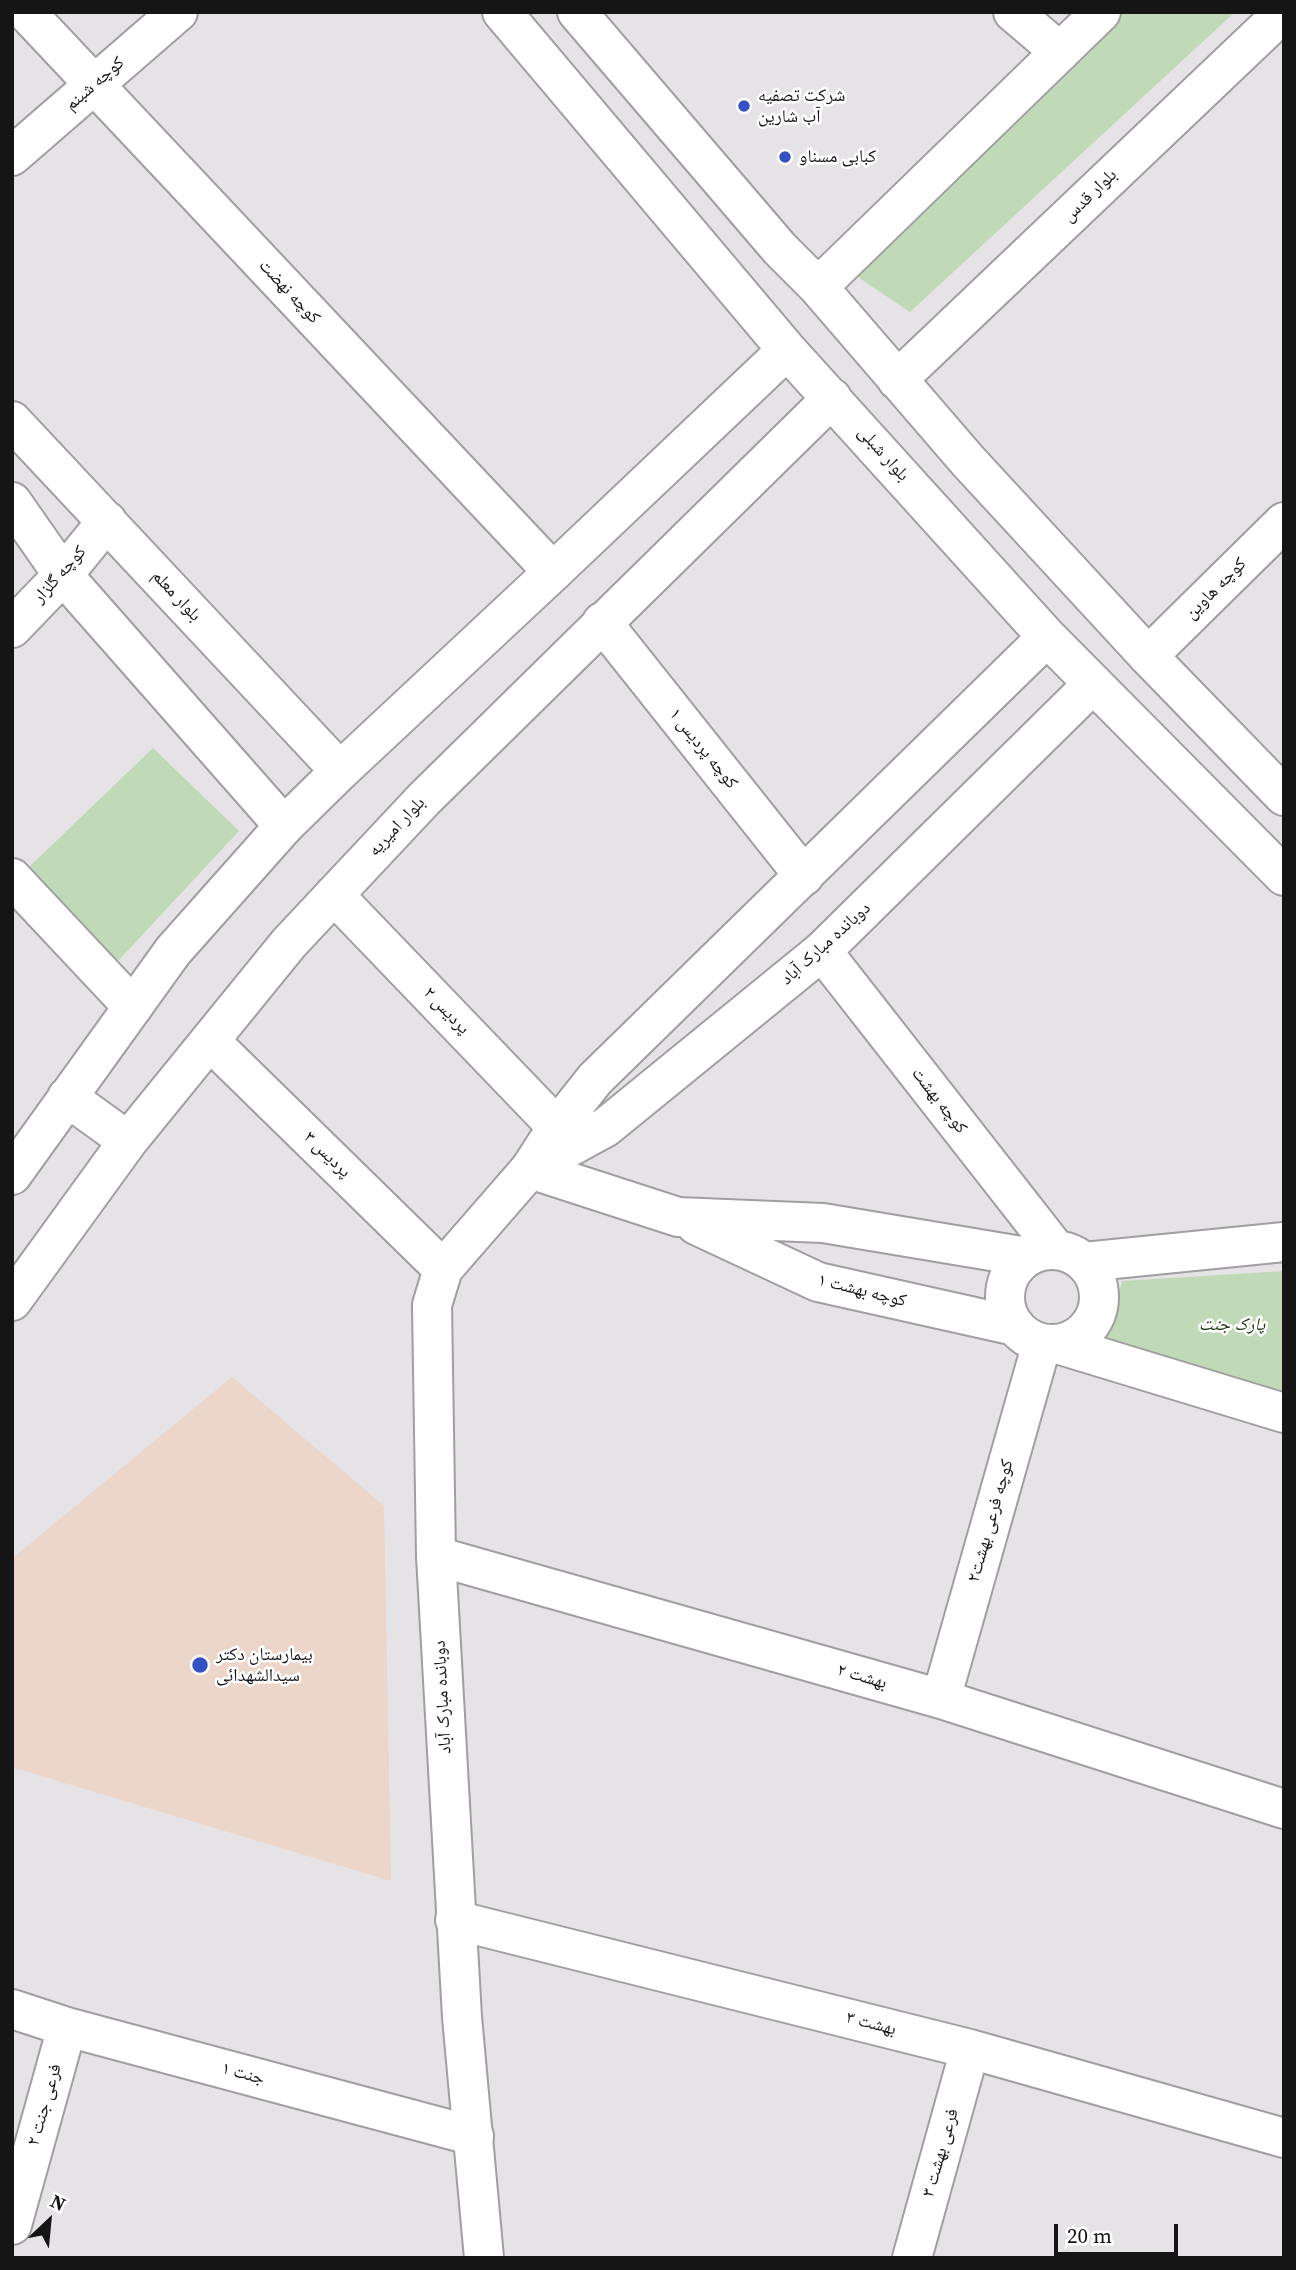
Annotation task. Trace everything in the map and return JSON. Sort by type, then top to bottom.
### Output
[{"type":"street","name":"کوچه نهضت","points":[[26,12],[553,572]]},
{"type":"street","name":"کوچه شبنم","points":[[12,156],[178,12]]},
{"type":"street","name":"بلوار شبلی","points":[[502,12],[788,350],[1047,637],[1284,876]]},
{"type":"street","points":[[577,12],[780,249],[818,287],[897,380],[1148,656],[1284,796]]},
{"type":"street","points":[[1013,12],[1060,52]]},
{"type":"street","points":[[818,287],[1101,12]]},
{"type":"street","name":"بلوار قدس","points":[[897,380],[1279,26]]},
{"type":"street","points":[[12,1175],[173,951],[284,826],[788,350]]},
{"type":"street","name":"بلوار امیریه","points":[[12,1301],[128,1141],[289,943],[424,799],[832,398]]},
{"type":"street","name":"بلوار معلم","points":[[12,421],[340,771]]},
{"type":"street","points":[[12,502],[63,575],[284,826]]},
{"type":"street","name":"کوچه گلزار","points":[[12,628],[63,575],[107,521]]},
{"type":"street","name":"کوچه هاوین","points":[[1148,656],[1284,522]]},
{"type":"street","name":"کوچه پردیس ۱","points":[[602,622],[804,876]]},
{"type":"street","name":"دوبانده مبارک آباد","points":[[484,2258],[461,2017],[436,1556],[432,1305],[443,1269],[530,1169],[557,1127],[595,1079],[1047,637]]},
{"type":"street","name":"دوبانده مبارک آباد","points":[[530,1169],[606,1127],[822,951],[1093,684]]},
{"type":"street","points":[[12,878],[133,1007]]},
{"type":"street","name":"پردیس ۲","points":[[334,895],[557,1127]]},
{"type":"street","name":"کوچه بهشت","points":[[822,951],[1055,1256]]},
{"type":"street","name":"پردیس ۳","points":[[210,1041],[443,1269]]},
{"type":"street","points":[[67,1097],[128,1141]]},
{"type":"street","points":[[530,1169],[678,1217],[823,1223],[1055,1256],[1284,1242]]},
{"type":"street","name":"کوچه بهشت ۱","points":[[678,1217],[818,1282],[1038,1337],[1284,1413]]},
{"type":"street","points":[[1055,1256],[1093,1274],[1098,1289],[1098,1303],[1094,1319],[1085,1330],[1072,1339],[1038,1337],[1007,1312],[1007,1281],[1015,1267],[1055,1256]]},
{"type":"street","name":"کوچه فرعی بهشت۲","points":[[941,1699],[1038,1337]]},
{"type":"street","name":"بهشت ۲","points":[[436,1556],[941,1699],[1284,1809]]},
{"type":"street","name":"بهشت ۳","points":[[455,1920],[970,2049],[1284,2138]]},
{"type":"street","name":"جنت ۱","points":[[12,2009],[67,2027],[474,2136]]},
{"type":"street","name":"فرعی جنت ۲","points":[[12,2225],[67,2027]]},
{"type":"street","name":"فرعی بهشت ۳","points":[[912,2258],[970,2049]]},
{"type":"shaded area","name":"بیمارستان دکتر سیدالشهدائی","points":[[232,1377],[384,1506],[391,1881],[12,1767],[12,1562],[15,1556]]},
{"type":"green space","points":[[1118,12],[1235,12],[910,312],[855,275]]},
{"type":"green space","points":[[153,748],[239,831],[118,961],[26,870]]},
{"type":"green space","name":"پارک جنت","points":[[1284,1271],[1284,1395],[1106,1340],[1122,1281]]},
{"type":"place","name":"شرکت تصفیه آب شارین","points":[[744,106]]},
{"type":"place","name":"کبابی مسناو","points":[[785,157]]},
{"type":"place","name":"بیمارستان دکتر سیدالشهدائی","points":[[200,1665]]}]
